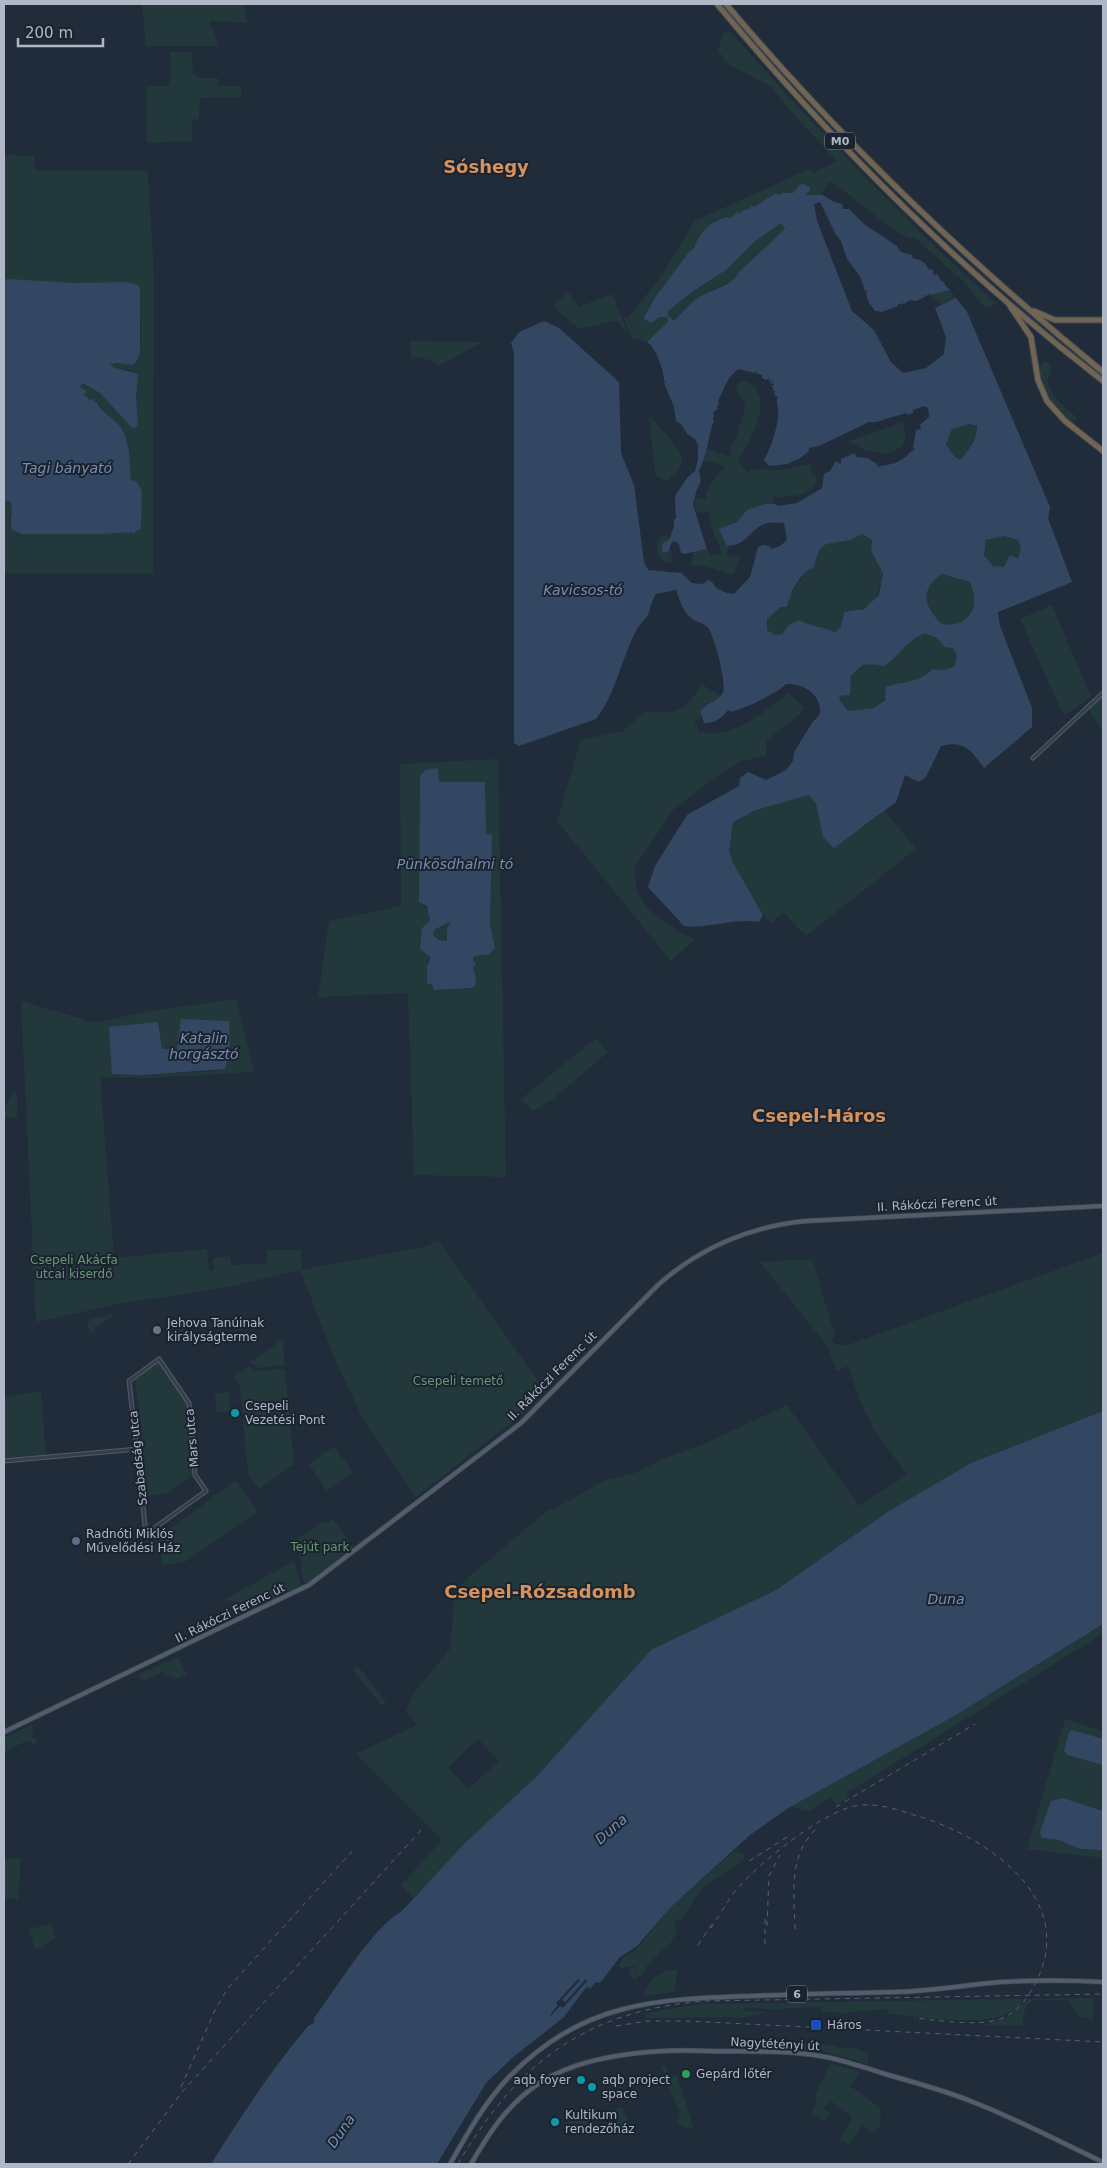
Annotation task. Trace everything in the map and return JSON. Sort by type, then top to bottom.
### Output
[{"type":"highway","name":"M0","points":[[717,4],[783,80],[848,150],[909,211],[1004,299],[1103,381]]},
{"type":"highway","name":"M0","points":[[726,4],[793,81],[918,210],[1023,305],[1103,372]]},
{"type":"highway","points":[[1004,299],[1031,337],[1042,391],[1050,406],[1065,421],[1103,451]]},
{"type":"highway","points":[[1023,305],[1055,320],[1103,320]]},
{"type":"main road","name":"II. Rákóczi Ferenc út","points":[[4,1732],[309,1585],[521,1423],[662,1282],[688,1262],[718,1244],[766,1227],[806,1221],[1103,1206]]},
{"type":"main road","name":"6","points":[[450,2164],[483,2110],[524,2063],[549,2044],[581,2025],[608,2013],[644,2003],[687,1998],[913,1992],[1002,1982],[1064,1980],[1103,1982]]},
{"type":"main road","name":"Nagytétényi út","points":[[471,2164],[495,2124],[505,2112],[531,2089],[547,2078],[595,2061],[630,2054],[668,2050],[800,2054],[828,2058],[974,2102],[1103,2162]]},
{"type":"street","points":[[1033,758],[1103,694]]},
{"type":"street","name":"Szabadság utca","points":[[160,1359],[129,1381],[146,1534],[206,1492]]},
{"type":"street","name":"Mars utca","points":[[160,1359],[189,1403],[195,1475],[206,1492]]},
{"type":"street","points":[[4,1461],[138,1449]]},
{"type":"green space","points":[[142,4],[243,4],[248,23],[210,21],[218,46],[146,46]]},
{"type":"green space","points":[[724,32],[731,32],[794,103],[860,172],[997,304],[985,308],[964,282],[915,238],[909,239],[894,230],[835,184],[829,182],[820,196],[807,196],[808,187],[798,187],[793,193],[778,195],[776,193],[764,202],[730,218],[727,217],[714,221],[656,296],[644,317],[656,320],[659,317],[666,316],[668,322],[647,342],[631,338],[623,315],[627,319],[663,274],[695,221],[809,169],[813,173],[837,161],[785,105],[772,87],[728,64],[718,50]]},
{"type":"green space","points":[[170,52],[192,52],[193,73],[200,78],[218,78],[218,86],[241,86],[241,97],[200,98],[199,119],[192,120],[192,141],[147,143],[146,86],[170,86]]},
{"type":"green space","points":[[4,155],[34,156],[34,170],[148,171],[154,276],[153,574],[4,573],[4,500],[10,503],[12,509],[10,515],[15,532],[18,534],[103,534],[132,532],[141,529],[142,491],[131,480],[127,441],[123,430],[115,420],[105,414],[98,404],[83,395],[80,387],[81,383],[100,393],[131,427],[138,424],[137,377],[134,371],[113,367],[110,364],[129,363],[137,360],[140,353],[141,320],[74,283],[4,280]]},
{"type":"green space","points":[[781,223],[785,228],[752,262],[742,269],[735,279],[696,299],[674,321],[671,321],[668,311],[692,292],[726,270],[754,242]]},
{"type":"green space","points":[[950,290],[956,298],[941,305],[930,295]]},
{"type":"green space","points":[[568,292],[579,307],[612,294],[627,331],[626,334],[617,320],[579,329],[553,306]]},
{"type":"green space","points":[[410,341],[483,342],[438,366],[435,362],[420,357],[411,357]]},
{"type":"green space","points":[[1045,361],[1051,365],[1048,381],[1049,387],[1060,402],[1078,418],[1071,423],[1053,405],[1042,384],[1039,366]]},
{"type":"green space","points":[[743,381],[752,384],[758,392],[761,405],[754,430],[738,460],[747,472],[758,469],[781,470],[812,464],[811,472],[817,478],[813,489],[800,495],[773,498],[774,504],[764,504],[747,510],[737,522],[720,529],[726,545],[730,546],[726,555],[739,558],[735,572],[731,575],[707,566],[691,565],[693,553],[707,549],[712,556],[721,554],[708,512],[697,513],[693,505],[696,498],[706,499],[710,485],[726,466],[703,460],[707,449],[729,457],[746,404],[736,390],[738,384]]},
{"type":"green space","points":[[649,418],[652,418],[671,440],[682,458],[681,465],[667,481],[656,476]]},
{"type":"green space","points":[[903,422],[905,435],[903,444],[897,450],[878,453],[858,447],[849,441]]},
{"type":"green space","points":[[969,424],[977,426],[976,436],[970,448],[960,460],[953,455],[946,444],[952,429]]},
{"type":"green space","points":[[662,534],[670,538],[661,547],[661,550],[672,551],[671,563],[664,562],[658,555],[657,544]]},
{"type":"green space","points":[[862,534],[872,540],[878,566],[883,574],[876,597],[868,606],[844,612],[841,627],[834,632],[810,624],[789,625],[782,634],[775,635],[766,630],[767,619],[781,607],[787,607],[790,595],[807,570],[817,560],[820,549],[826,543],[851,540]]},
{"type":"green space","points":[[1004,536],[1018,540],[1021,547],[1018,559],[1004,567],[993,566],[984,555],[986,540]]},
{"type":"green space","points":[[942,574],[970,582],[974,599],[973,607],[966,619],[960,622],[942,624],[931,611],[928,604],[927,591],[935,579]]},
{"type":"green space","points":[[1052,605],[1091,697],[1064,716],[1020,619]]},
{"type":"green space","points":[[924,634],[936,637],[944,647],[953,647],[956,652],[954,667],[944,670],[933,669],[919,679],[903,681],[874,708],[848,711],[839,699],[840,696],[850,695],[851,676],[866,665],[894,659],[907,643]]},
{"type":"green space","points":[[703,685],[721,696],[704,706],[700,711],[701,718],[694,721],[699,732],[724,732],[736,728],[758,716],[789,693],[804,707],[800,714],[767,740],[766,756],[741,761],[711,780],[673,810],[635,867],[636,891],[649,910],[680,933],[695,939],[671,961],[557,821],[581,740],[623,731],[644,712],[673,712],[679,710],[689,702]]},
{"type":"green space","points":[[1103,691],[1103,730],[1085,705]]},
{"type":"green space","points":[[498,759],[506,1177],[414,1175],[408,993],[318,997],[329,921],[401,906],[400,764]],"holes":[[[424,773],[439,782],[484,782],[486,786],[484,818],[486,835],[492,835],[490,924],[495,948],[474,956],[473,968],[452,989],[435,990],[428,970],[431,958],[426,953],[430,918],[425,906],[419,902],[420,776]]]},
{"type":"green space","points":[[809,795],[816,804],[823,837],[865,826],[885,811],[916,849],[806,936],[783,912],[771,923],[766,917],[747,889],[731,860],[729,837],[733,822],[756,810]]},
{"type":"green space","points":[[451,920],[447,941],[439,940],[433,935],[434,930]]},
{"type":"green space","points":[[236,999],[254,1072],[153,1078],[100,1077],[114,1258],[207,1249],[209,1271],[214,1271],[213,1258],[230,1256],[231,1265],[267,1263],[266,1250],[302,1250],[301,1270],[428,1246],[438,1240],[545,1391],[525,1412],[416,1497],[364,1421],[337,1364],[300,1270],[228,1287],[118,1304],[36,1322],[21,1001],[96,1023],[143,1012]],"holes":[[[158,1022],[162,1049],[177,1049],[217,1071],[144,1075]]]},
{"type":"green space","points":[[596,1038],[608,1052],[553,1099],[533,1111],[521,1099]]},
{"type":"green space","points":[[14,1092],[17,1093],[17,1116],[4,1119],[4,1110]]},
{"type":"green space","points":[[1103,1253],[1103,1411],[971,1463],[889,1511],[776,1590],[651,1650],[537,1776],[465,1843],[441,1871],[413,1898],[401,1885],[442,1840],[356,1754],[417,1725],[406,1712],[412,1695],[450,1649],[455,1593],[470,1576],[548,1510],[558,1507],[605,1480],[632,1474],[665,1458],[704,1444],[787,1405],[859,1506],[907,1475],[875,1431],[860,1401],[848,1366],[836,1371],[828,1347],[760,1262],[812,1259],[835,1335],[831,1339],[834,1344],[845,1346]],"holes":[[[478,1739],[499,1761],[468,1789],[448,1767]]]},
{"type":"green space","points":[[117,1313],[94,1329],[95,1336],[87,1327],[90,1319]]},
{"type":"green space","points":[[280,1341],[283,1341],[285,1365],[258,1368],[250,1362]]},
{"type":"green space","points":[[159,1362],[185,1399],[193,1475],[166,1494],[147,1496],[135,1381],[136,1378]]},
{"type":"green space","points":[[249,1366],[255,1371],[285,1369],[294,1464],[259,1489],[248,1474],[240,1387],[234,1377]]},
{"type":"green space","points":[[41,1391],[46,1457],[4,1461],[4,1398]]},
{"type":"green space","points":[[229,1392],[231,1411],[216,1412],[215,1393]]},
{"type":"green space","points":[[334,1446],[353,1472],[327,1491],[309,1464]]},
{"type":"green space","points":[[236,1480],[258,1511],[185,1562],[162,1565],[159,1537]]},
{"type":"green space","name":"Tejút park","points":[[333,1519],[353,1547],[308,1582],[304,1583],[301,1568],[303,1567],[296,1540],[320,1523]]},
{"type":"green space","points":[[294,1561],[301,1585],[243,1614],[237,1601],[224,1600]]},
{"type":"green space","points":[[1103,1624],[1103,1633],[1096,1638],[850,1791],[848,1788],[846,1800],[836,1804],[832,1797],[809,1811],[790,1807],[956,1715]]},
{"type":"green space","points":[[178,1657],[187,1674],[176,1679],[171,1676],[165,1676],[163,1672],[142,1681],[139,1674]]},
{"type":"green space","points":[[358,1666],[386,1702],[382,1706],[353,1670]]},
{"type":"green space","points":[[1065,1719],[1103,1731],[1103,1739],[1073,1730],[1064,1751],[1067,1755],[1103,1765],[1103,1811],[1063,1798],[1042,1838],[1059,1840],[1080,1849],[1103,1850],[1103,1858],[1027,1849]]},
{"type":"green space","points":[[31,1725],[33,1728],[32,1738],[38,1742],[33,1744],[26,1741],[4,1752],[4,1738]]},
{"type":"green space","points":[[734,1851],[744,1854],[743,1860],[702,1888],[682,1920],[676,1920],[673,1916],[677,1931],[669,1946],[662,1950],[646,1967],[645,1972],[634,1980],[629,1972],[631,1968],[634,1968],[636,1973],[636,1967],[628,1966],[622,1969],[618,1966],[624,1957],[636,1950],[672,1906]]},
{"type":"green space","points":[[4,1858],[21,1859],[18,1899],[4,1898]]},
{"type":"green space","points":[[51,1924],[55,1939],[35,1949],[29,1929]]},
{"type":"green space","points":[[677,1969],[675,1991],[644,1997],[651,1980],[659,1974]]},
{"type":"green space","points":[[1093,1998],[1093,2020],[1078,2016],[1069,2000],[1035,2000],[1026,2007],[1023,2026],[984,2025],[1007,2017],[1028,1999]]},
{"type":"green space","points":[[1022,1999],[1015,2009],[1002,2016],[962,2020],[888,2014],[887,2009],[843,2013],[823,2012],[821,2007],[744,2008],[744,2011],[767,2012],[746,2017],[646,2018],[644,2014],[705,2004]]},
{"type":"green space","points":[[784,2042],[856,2048],[868,2055],[868,2064],[823,2051],[763,2047],[766,2044]]},
{"type":"green space","points":[[830,2063],[860,2072],[850,2086],[881,2108],[880,2126],[872,2132],[863,2125],[849,2145],[840,2139],[852,2117],[830,2100],[824,2109],[830,2114],[825,2122],[812,2112],[817,2101],[815,2096]]},
{"type":"green space","points":[[661,2067],[667,2068],[667,2073],[677,2076],[694,2129],[683,2127],[677,2123],[680,2113]]},
{"type":"green space","points":[[622,2106],[631,2126],[615,2134],[605,2114]]},
{"type":"green space","points":[[585,2108],[589,2109],[592,2119],[584,2127],[582,2125],[572,2129],[571,2132],[567,2123],[569,2122],[565,2116]]},
{"type":"water","name":"Kavicsos-tó","points":[[803,184],[811,188],[806,195],[823,195],[834,202],[842,204],[843,209],[849,209],[864,224],[897,246],[901,252],[912,255],[913,259],[917,259],[924,263],[928,269],[933,270],[933,274],[937,274],[950,290],[930,295],[929,293],[928,296],[924,295],[925,297],[916,301],[910,300],[904,304],[902,301],[903,304],[898,304],[898,306],[882,312],[875,311],[868,301],[866,292],[868,290],[865,291],[861,278],[847,259],[841,241],[836,235],[820,202],[814,204],[817,221],[852,311],[874,330],[891,362],[903,373],[926,368],[944,354],[946,337],[935,308],[956,298],[967,312],[1050,507],[1048,518],[1072,582],[998,612],[1000,626],[1032,708],[1032,727],[984,768],[967,748],[956,745],[941,746],[926,777],[919,782],[905,775],[896,802],[834,848],[823,837],[816,804],[809,795],[756,810],[733,822],[729,851],[733,863],[763,915],[759,922],[740,921],[693,927],[684,926],[648,887],[655,866],[687,815],[739,786],[740,778],[748,772],[766,780],[786,770],[793,761],[794,752],[812,723],[820,714],[820,707],[811,691],[793,684],[786,684],[755,703],[732,712],[728,710],[718,720],[704,723],[700,711],[719,698],[723,692],[722,670],[709,629],[687,614],[676,590],[656,594],[648,615],[637,628],[609,698],[596,719],[519,746],[514,743],[514,353],[511,343],[519,332],[544,321],[559,328],[619,382],[621,453],[634,485],[644,562],[648,570],[681,573],[692,583],[703,584],[708,580],[716,588],[734,594],[750,577],[758,547],[763,545],[769,546],[771,549],[780,546],[787,540],[784,523],[762,525],[742,542],[732,545],[726,545],[719,529],[737,522],[747,510],[764,504],[778,506],[797,503],[822,488],[824,474],[830,471],[836,461],[841,465],[841,459],[855,453],[856,457],[867,458],[877,464],[878,467],[900,461],[908,453],[915,450],[913,447],[916,430],[921,429],[920,425],[929,417],[928,408],[924,406],[913,410],[913,413],[908,415],[906,413],[876,422],[869,422],[819,446],[809,448],[809,451],[799,459],[787,464],[769,466],[764,460],[778,420],[778,396],[775,396],[774,392],[777,391],[774,391],[772,386],[775,384],[770,383],[773,379],[769,382],[769,378],[766,380],[762,378],[762,375],[756,373],[756,370],[754,373],[738,369],[729,378],[718,401],[718,409],[713,412],[714,418],[712,419],[714,420],[699,471],[701,481],[693,505],[707,549],[684,554],[681,553],[679,544],[674,541],[669,551],[662,553],[662,544],[669,540],[674,526],[674,519],[676,519],[675,496],[687,478],[695,471],[698,460],[698,445],[695,439],[687,434],[682,425],[676,421],[674,407],[664,383],[666,381],[664,381],[661,365],[656,353],[647,342],[668,322],[667,317],[659,317],[652,323],[644,319],[644,317],[656,296],[692,250],[707,227],[718,220],[730,218],[738,212],[740,214],[743,210],[750,209],[751,205],[754,207],[776,193],[778,195],[793,193],[799,185]],"holes":[[[781,223],[785,228],[730,282],[696,299],[674,321],[668,316],[668,311],[692,292],[726,270],[754,242]],[[969,424],[977,426],[976,436],[960,460],[953,455],[946,444],[952,429]],[[862,534],[872,540],[871,550],[883,574],[879,595],[864,609],[844,612],[841,627],[835,632],[799,620],[789,625],[782,634],[775,635],[767,630],[767,619],[781,607],[787,607],[796,584],[803,574],[813,568],[820,549],[826,544],[851,540]],[[1004,536],[1018,540],[1021,547],[1018,559],[1010,555],[1004,567],[993,566],[984,555],[986,540]],[[942,574],[970,582],[974,599],[971,614],[960,622],[942,624],[928,605],[927,592],[930,586]],[[924,634],[936,637],[944,647],[953,648],[956,653],[954,667],[944,670],[933,669],[916,679],[886,687],[885,700],[874,708],[848,711],[839,699],[840,696],[850,695],[851,676],[862,666],[873,664],[884,666],[912,641]]]},
{"type":"water","name":"Tagi bányató","points":[[4,280],[74,283],[127,282],[140,288],[140,353],[133,365],[110,364],[113,367],[138,374],[136,397],[138,424],[135,428],[131,427],[100,393],[82,383],[80,387],[86,391],[84,395],[91,400],[95,399],[94,402],[97,402],[101,409],[115,421],[125,436],[129,450],[131,480],[136,481],[142,491],[141,529],[134,534],[132,532],[21,534],[12,530],[11,505],[10,502],[4,500]]},
{"type":"water","name":"Pünkösdhalmi tó","points":[[438,768],[439,782],[485,782],[486,834],[492,835],[490,924],[495,948],[490,954],[474,956],[473,960],[476,963],[473,968],[476,977],[475,986],[472,988],[434,990],[432,984],[427,984],[427,967],[431,958],[420,949],[422,928],[430,921],[427,906],[419,902],[420,776],[425,770]],"holes":[[[451,921],[447,929],[447,941],[439,940],[433,935],[434,930]]]},
{"type":"water","name":"Katalin horgásztó","points":[[181,1019],[229,1021],[230,1049],[225,1069],[144,1075],[112,1074],[109,1027],[158,1022],[162,1049],[177,1049]]},
{"type":"water","name":"Duna","points":[[1103,1411],[1103,1624],[956,1715],[790,1807],[750,1835],[672,1906],[637,1946],[620,1957],[600,1983],[596,1982],[591,1988],[587,1987],[564,2017],[512,2058],[486,2083],[437,2164],[211,2164],[269,2076],[308,2026],[314,2023],[314,2018],[367,1945],[391,1919],[402,1911],[465,1843],[537,1776],[651,1650],[776,1590],[889,1511],[971,1463]]},
{"type":"water","points":[[1073,1730],[1103,1739],[1103,1765],[1067,1755],[1064,1751],[1069,1732]]},
{"type":"water","points":[[1063,1798],[1103,1811],[1103,1850],[1080,1849],[1059,1840],[1042,1838],[1040,1832],[1051,1801]]},
{"type":"pier","points":[[578,1979],[580,1980],[562,2000],[565,2002],[586,1979],[587,1981],[563,2008],[560,2006],[551,2016],[558,2005],[556,2003]]},
{"type":"railway","points":[[836,1807],[975,1724]]},
{"type":"railway","points":[[711,1928],[736,1890],[759,1867],[791,1840],[841,1810],[863,1805],[878,1806],[900,1810],[941,1824],[995,1854],[1017,1874],[1035,1897],[1045,1923],[1046,1951],[1030,1994],[1012,2013],[1000,2019],[980,2022],[914,2018]]},
{"type":"railway","points":[[128,2164],[182,2092],[423,1828]]},
{"type":"railway","points":[[795,1929],[794,1889],[797,1863],[807,1840],[816,1829]]},
{"type":"railway","points":[[749,1861],[789,1836]]},
{"type":"railway","points":[[181,2087],[216,2008],[228,1988],[355,1848]]},
{"type":"railway","points":[[767,1926],[769,1876],[780,1855]]},
{"type":"railway","points":[[765,1919],[765,1944]]},
{"type":"railway","points":[[698,1945],[714,1921]]},
{"type":"railway","points":[[458,2164],[481,2128],[505,2097],[531,2070],[559,2048],[590,2030],[625,2016],[663,2006],[706,2001],[1103,1994]]},
{"type":"railway","points":[[616,2026],[647,2021],[687,2021],[1103,2042]]},
{"type":"place","name":"Jehova Tanúinak királyságterme","points":[[157,1330]]},
{"type":"place","name":"Csepeli Vezetési Pont","points":[[235,1413]]},
{"type":"place","name":"Radnóti Miklós Művelődési Ház","points":[[76,1541]]},
{"type":"place","name":"Háros","points":[[816,2025]]},
{"type":"place","name":"Gepárd lőtér","points":[[686,2074]]},
{"type":"place","name":"aqb foyer","points":[[581,2080]]},
{"type":"place","name":"aqb project space","points":[[592,2087]]},
{"type":"place","name":"Kultikum rendezőház","points":[[555,2122]]},
{"type":"district","name":"Sóshegy","points":[[486,167]]},
{"type":"district","name":"Csepel-Háros","points":[[819,1116]]},
{"type":"district","name":"Csepel-Rózsadomb","points":[[540,1592]]},
{"type":"park label","name":"Csepeli Akácfa utcai kiserdő","points":[[74,1267]]},
{"type":"park label","name":"Csepeli temető","points":[[458,1381]]}]
